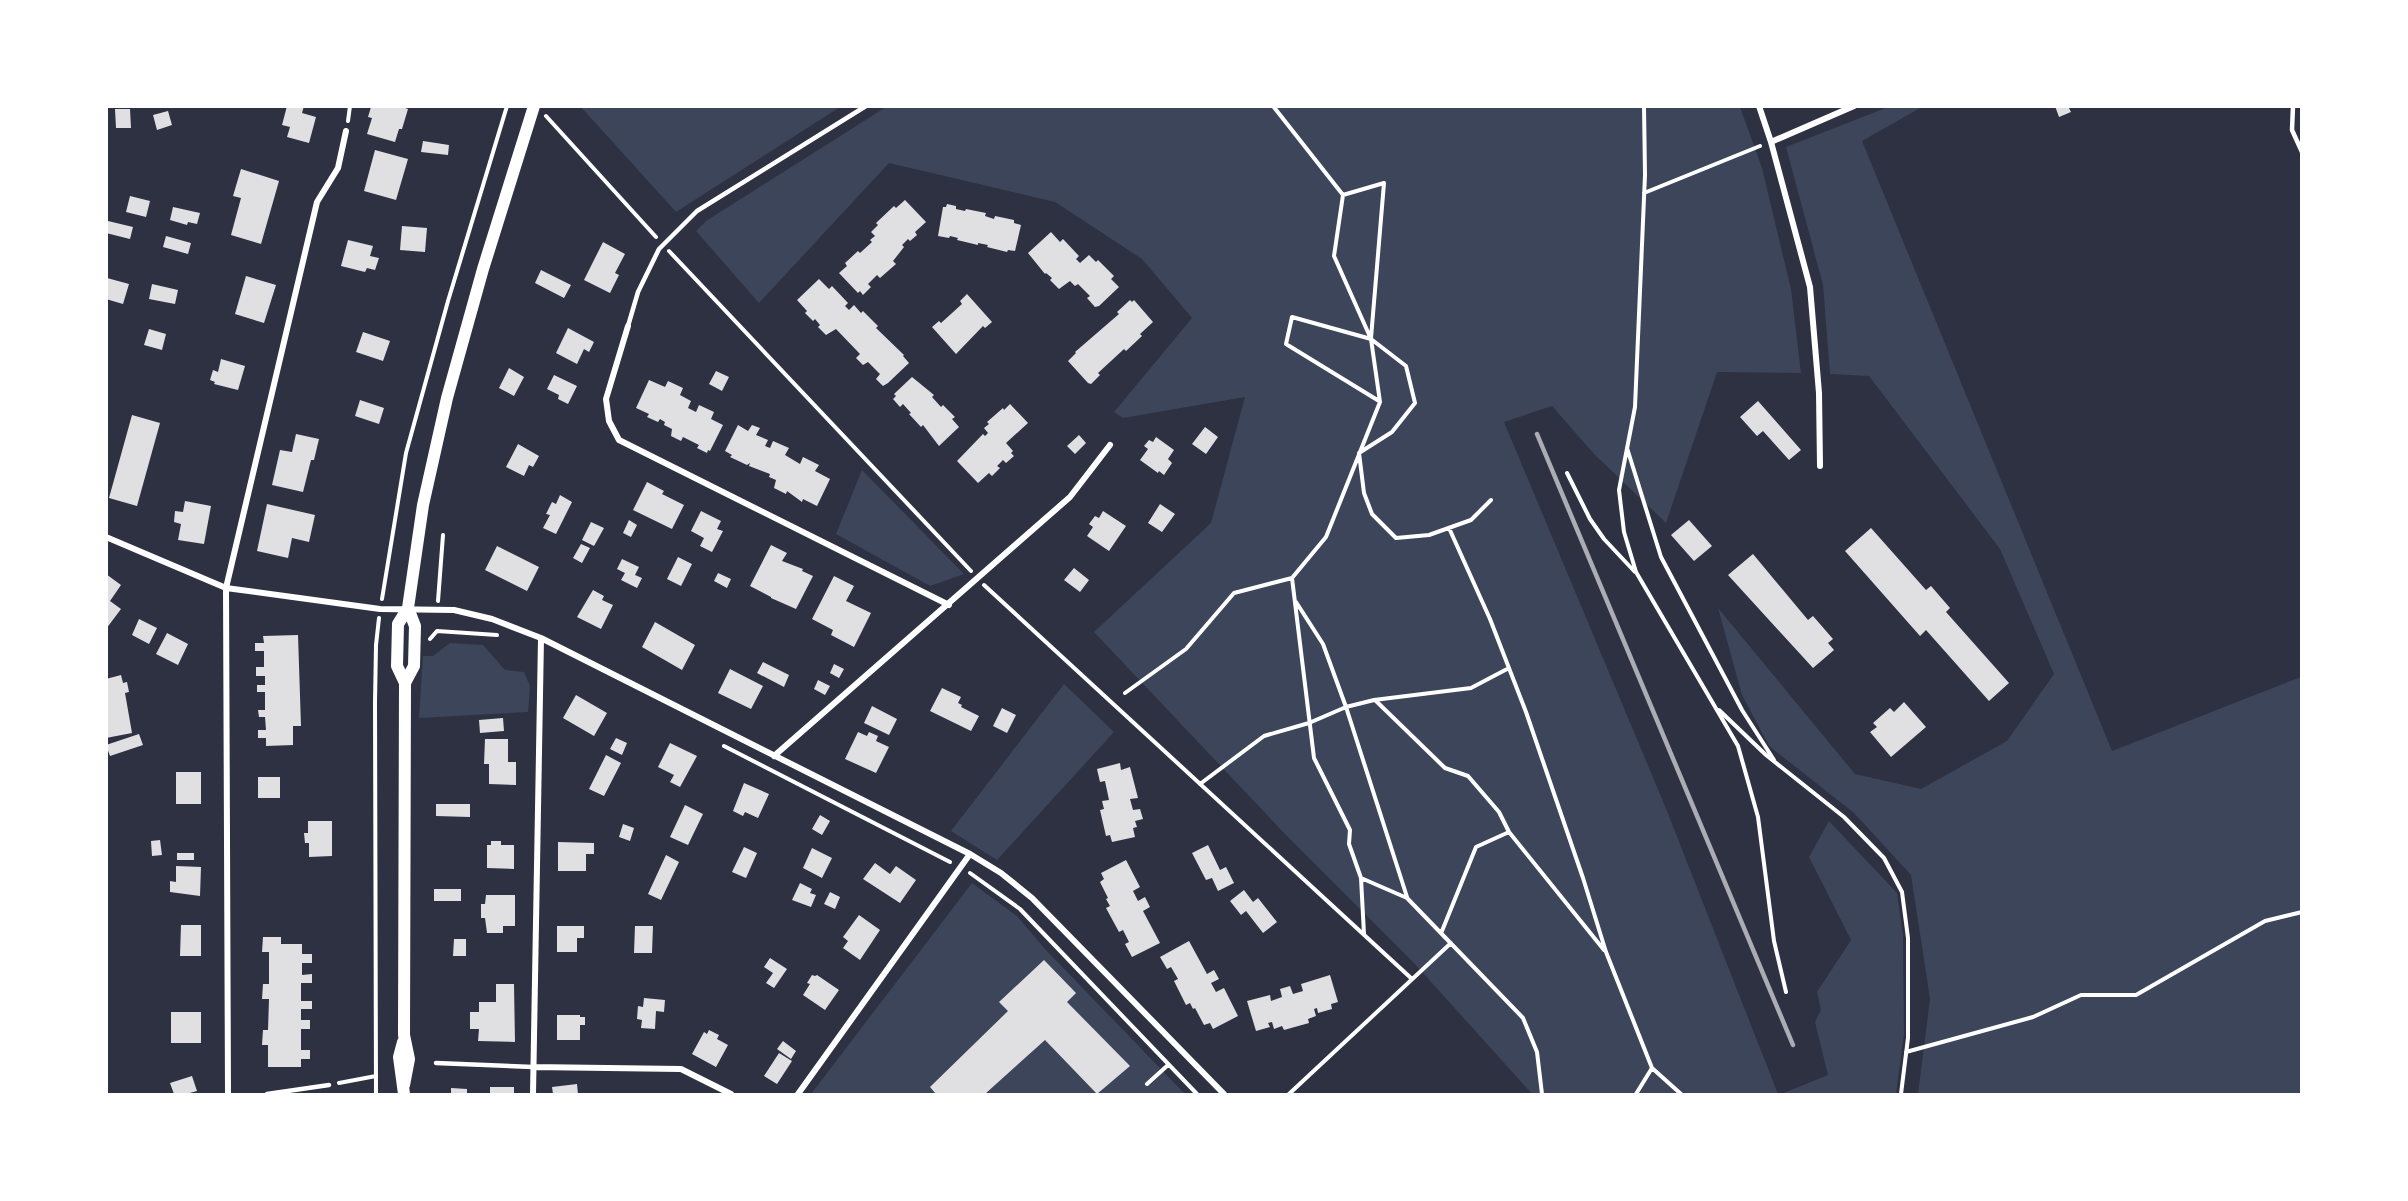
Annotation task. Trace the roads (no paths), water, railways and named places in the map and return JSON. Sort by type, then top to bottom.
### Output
[{"type":"main road","points":[[405,683],[396,666],[398,624],[408,608],[423,505],[447,398],[534,106]]},
{"type":"main road","points":[[404,1090],[409,1059],[404,1035],[405,683],[414,666],[415,626],[408,608]]},
{"type":"street","points":[[1758,106],[1771,142],[1810,287],[1819,393],[1820,466]]},
{"type":"street","points":[[1771,142],[1854,106]]},
{"type":"street","points":[[228,1095],[226,588],[317,202],[338,168],[346,131]]},
{"type":"street","points":[[628,326],[606,399],[609,421],[619,440],[949,605]]},
{"type":"street","points":[[774,756],[1070,497],[1110,445]]},
{"type":"street","points":[[106,537],[226,588],[380,609],[454,610],[492,619],[541,638],[970,854],[1001,873],[1032,898],[1224,1095]]},
{"type":"street","points":[[533,1095],[541,638]]},
{"type":"street","points":[[798,1095],[970,854]]},
{"type":"street","points":[[533,1067],[681,1069],[731,1095]]},
{"type":"lane","points":[[628,326],[638,292],[658,249],[697,211],[866,106]]},
{"type":"lane","points":[[2293,106],[2292,130],[2301,152]]},
{"type":"lane","points":[[436,1063],[533,1067]]},
{"type":"lane","points":[[267,1095],[330,1085]]},
{"type":"railway","points":[[1537,434],[1793,1045]]}]
